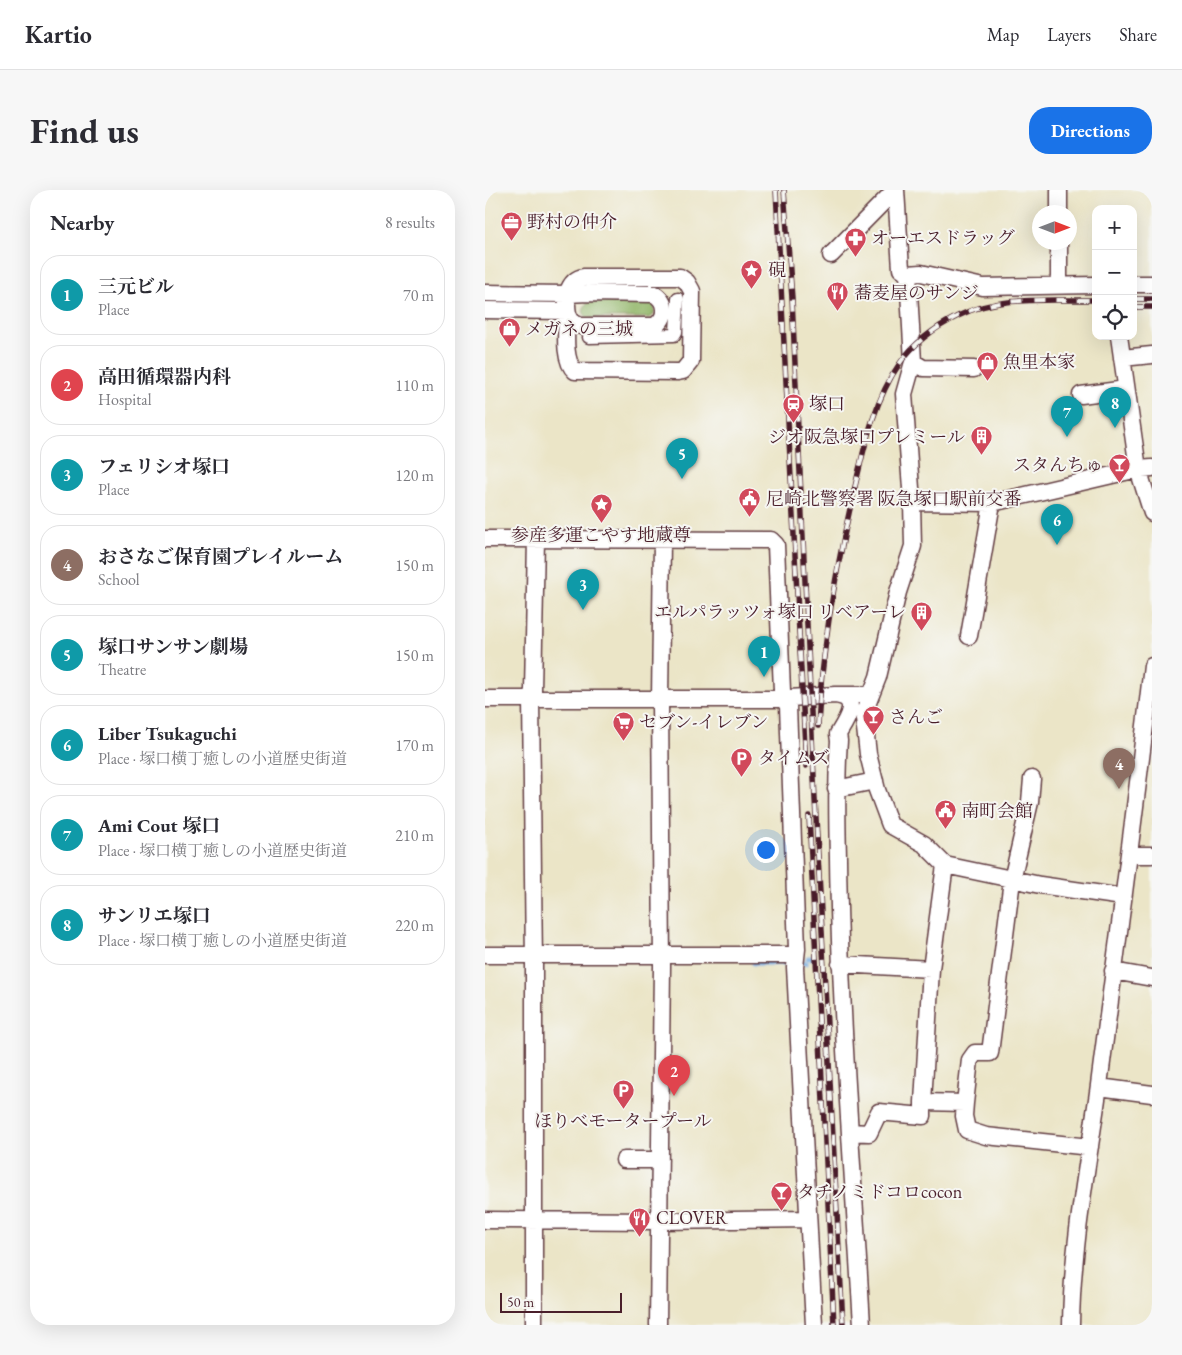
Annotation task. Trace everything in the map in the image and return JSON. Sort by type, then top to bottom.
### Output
[{"type":"street","points":[[831,255],[896,190]]},
{"type":"street","points":[[896,190],[901,269],[908,274],[921,273],[983,287],[1092,285]]},
{"type":"street","points":[[1059,190],[1059,205]]},
{"type":"street","points":[[1059,250],[1059,285]]},
{"type":"street","points":[[908,274],[913,362],[904,394],[912,502],[913,546],[877,677],[865,710],[865,734],[868,754],[890,825],[924,844],[945,865],[1011,880],[1123,897]]},
{"type":"street","points":[[584,277],[680,277],[687,282],[692,291],[691,361],[683,371],[678,372],[575,371],[570,365],[567,356],[567,294],[576,279],[584,277]]},
{"type":"street","points":[[1137,284],[1152,284]]},
{"type":"street","points":[[485,293],[654,294],[660,297],[663,302],[664,312],[661,321],[654,326],[581,326],[571,322],[567,311]]},
{"type":"street","points":[[589,337],[674,335],[676,332],[677,299]]},
{"type":"street","points":[[485,310],[567,311]]},
{"type":"street","points":[[1120,340],[1127,389],[1145,468],[1152,513]]},
{"type":"street","points":[[1122,358],[1152,355]]},
{"type":"street","points":[[913,362],[923,368],[974,369]]},
{"type":"street","points":[[1081,395],[1127,389]]},
{"type":"street","points":[[912,502],[992,503],[1145,468]]},
{"type":"street","points":[[969,636],[992,503]]},
{"type":"street","points":[[485,539],[771,540],[777,545],[783,698],[788,706],[797,949],[795,961],[814,1325]]},
{"type":"street","points":[[533,1325],[534,959],[531,699],[533,690],[536,539]]},
{"type":"street","points":[[658,1325],[662,960],[660,699],[662,540]]},
{"type":"street","points":[[1071,1325],[1075,1247],[1099,1087],[1152,666]]},
{"type":"street","points":[[835,695],[844,697],[850,709],[838,734],[836,789],[840,964],[862,1325]]},
{"type":"street","points":[[485,699],[783,698],[871,695]]},
{"type":"street","points":[[838,734],[854,727],[860,729],[865,734]]},
{"type":"street","points":[[1032,779],[1030,802],[1011,880],[989,1053],[975,1053],[970,1060],[964,1116],[967,1130],[986,1136],[1090,1147]]},
{"type":"street","points":[[836,789],[875,781]]},
{"type":"street","points":[[1129,855],[1152,855]]},
{"type":"street","points":[[850,1132],[869,1133],[879,1112],[923,1116],[931,969],[945,865]]},
{"type":"street","points":[[485,955],[534,959],[795,961]]},
{"type":"street","points":[[840,964],[931,969]]},
{"type":"street","points":[[1113,971],[1152,978]]},
{"type":"street","points":[[1099,1087],[1152,1094]]},
{"type":"street","points":[[923,1102],[965,1103]]},
{"type":"street","points":[[624,1160],[660,1160]]},
{"type":"street","points":[[485,1220],[660,1221],[808,1219]]},
{"type":"green space","points":[[590,302],[649,302],[654,305],[655,310],[653,316],[649,318],[589,318],[584,314],[583,310],[586,304]]},
{"type":"waterway","points":[[754,963],[806,963]]},
{"type":"railway","points":[[776,190],[806,766]]},
{"type":"railway","points":[[784,190],[792,298],[815,799],[843,1325]]},
{"type":"railway","points":[[1137,299],[1152,299]]},
{"type":"railway","points":[[818,726],[826,637],[847,520],[871,425],[883,393],[900,363],[919,342],[934,330],[974,309],[1025,300],[1092,300]]},
{"type":"railway","points":[[1137,307],[1152,307]]},
{"type":"railway","points":[[809,816],[834,1325]]},
{"type":"place","name":"野村の仲介","points":[[511,241]]},
{"type":"place","name":"オーエスドラッグ","points":[[855,257]]},
{"type":"place","name":"硯","points":[[752,289]]},
{"type":"place","name":"蕎麦屋のサンジ","points":[[838,312]]},
{"type":"place","name":"メガネの三城","points":[[509,348]]},
{"type":"place","name":"魚里本家","points":[[987,381]]},
{"type":"place","name":"塚口","points":[[793,423]]},
{"type":"place","name":"サンリエ塚口","points":[[1115,428]]},
{"type":"place","name":"Ami Cout 塚口","points":[[1067,437]]},
{"type":"place","name":"ジオ阪急塚口プレミール","points":[[981,456]]},
{"type":"place","name":"塚口サンサン劇場","points":[[682,479]]},
{"type":"place","name":"スタんちゅ","points":[[1119,484]]},
{"type":"place","name":"尼崎北警察署 阪急塚口駅前交番","points":[[750,518]]},
{"type":"place","name":"参産多運こやす地蔵尊","points":[[601,524]]},
{"type":"place","name":"Liber Tsukaguchi","points":[[1057,545]]},
{"type":"place","name":"フェリシオ塚口","points":[[583,610]]},
{"type":"place","name":"エルパラッツォ塚口 リベアーレ","points":[[922,631]]},
{"type":"place","name":"三元ビル","points":[[764,677]]},
{"type":"place","name":"さんご","points":[[873,736]]},
{"type":"place","name":"セブン-イレブン","points":[[623,741]]},
{"type":"place","name":"タイムズ","points":[[742,777]]},
{"type":"place","name":"おさなご保育園プレイルーム","points":[[1119,789]]},
{"type":"place","name":"南町会館","points":[[945,830]]},
{"type":"place","name":"高田循環器内科","points":[[674,1096]]},
{"type":"place","name":"ほりべモータープール","points":[[623,1110]]},
{"type":"place","name":"タチノミドコロcocon","points":[[781,1211]]},
{"type":"place","name":"CLOVER","points":[[640,1237]]}]
